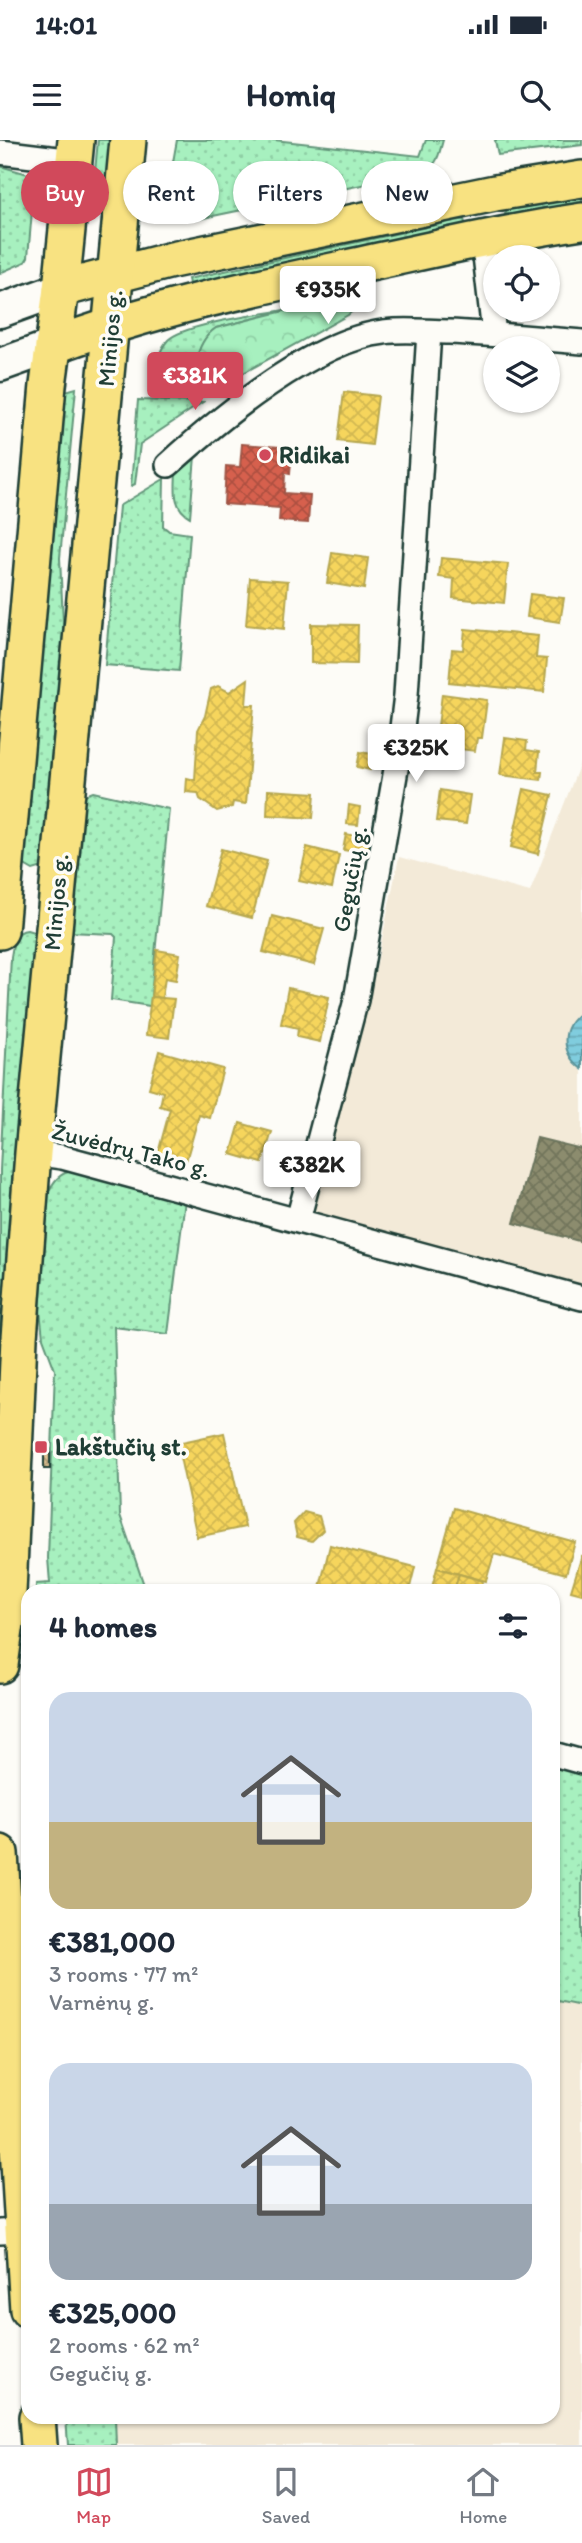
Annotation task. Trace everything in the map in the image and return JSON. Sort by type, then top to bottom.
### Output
[{"type":"main road","name":"Minijos g.","points":[[0,1665],[17,1617],[19,1338],[33,1153],[128,140]]},
{"type":"main road","points":[[56,905],[1,910],[48,385],[75,150]]},
{"type":"main road","points":[[0,310],[61,289],[172,260],[475,197],[582,179]]},
{"type":"main road","points":[[475,197],[483,238]]},
{"type":"main road","points":[[0,365],[111,324],[230,293],[483,238],[582,221]]},
{"type":"main road","points":[[0,1853],[11,2232],[21,2278]]},
{"type":"main road","points":[[38,2424],[39,2445]]},
{"type":"street","points":[[0,152],[75,150]]},
{"type":"street","points":[[483,238],[494,334]]},
{"type":"street","points":[[168,465],[206,431],[252,396],[325,351],[351,340],[384,332],[429,332],[494,334],[582,342]]},
{"type":"street","name":"Gegučių g.","points":[[298,1220],[356,1000],[399,752],[406,695],[429,332]]},
{"type":"street","name":"Žuvėdrų Tako g.","points":[[33,1153],[62,1157],[582,1298]]},
{"type":"street","points":[[560,1756],[582,1762]]},
{"type":"shaded area","points":[[582,758],[582,1288],[310,1213],[372,987],[399,857],[530,892]]},
{"type":"shaded area","points":[[560,2001],[582,2006],[582,2445],[68,2445],[66,2424],[560,2424]]},
{"type":"green space","points":[[98,140],[112,140],[109,172],[109,161],[96,161]]},
{"type":"green space","points":[[177,140],[274,140],[420,156],[426,140],[443,140],[436,161],[361,161],[361,185],[347,188],[347,161],[233,161],[233,212],[219,215],[219,161],[174,161]]},
{"type":"green space","points":[[495,140],[582,140],[582,145],[498,155]]},
{"type":"green space","points":[[0,166],[21,172],[21,224],[31,224],[28,257],[25,262],[0,273]]},
{"type":"green space","points":[[582,195],[582,205],[508,218],[505,214],[508,209]]},
{"type":"green space","points":[[464,220],[467,227],[190,288],[188,279],[441,224],[453,224],[453,221]]},
{"type":"green space","points":[[353,294],[359,297],[359,305],[348,315],[218,387],[202,377],[198,369],[199,351],[208,335],[216,328]]},
{"type":"green space","points":[[294,308],[216,328],[209,334],[199,351],[199,369],[208,383],[218,387],[157,387],[159,356],[168,340],[177,334],[208,324]]},
{"type":"green space","points":[[76,388],[60,558],[65,664],[43,867],[33,870],[21,863],[62,392]]},
{"type":"green space","points":[[138,400],[203,402],[140,444],[135,484],[131,486]]},
{"type":"green space","points":[[195,456],[190,517],[177,502],[176,469]]},
{"type":"green space","points":[[164,479],[163,526],[169,531],[190,534],[179,671],[105,665],[119,506]]},
{"type":"green space","points":[[93,792],[169,809],[150,1006],[111,1000],[116,937],[113,934],[69,932],[83,796]]},
{"type":"green space","points":[[27,930],[34,932],[39,940],[0,1504],[0,1170],[11,957],[17,936]]},
{"type":"green space","points":[[74,1170],[185,1200],[168,1334],[114,1327],[120,1515],[144,1584],[36,1584],[50,1583],[48,1558],[55,1370],[43,1338],[40,1310],[48,1193],[65,1173]]},
{"type":"green space","points":[[560,1767],[582,1772],[582,2006],[560,2001]]},
{"type":"green space","points":[[66,2424],[115,2424],[116,2445],[68,2445]]},
{"type":"water","points":[[582,1012],[582,1069],[570,1055],[566,1040],[570,1025]]},
{"type":"building: Homes","points":[[344,392],[378,396],[372,445],[338,441]]},
{"type":"building: Homes","points":[[332,553],[368,558],[364,589],[327,583]]},
{"type":"building: Homes","points":[[441,558],[508,564],[504,603],[453,598],[454,579],[439,577]]},
{"type":"building: Homes","points":[[250,578],[288,581],[284,629],[246,625]]},
{"type":"building: Homes","points":[[530,594],[564,598],[560,622],[527,617]]},
{"type":"building: Homes","points":[[311,624],[358,625],[357,664],[311,663]]},
{"type":"building: Homes","points":[[465,629],[538,636],[536,658],[547,659],[544,692],[449,682],[452,649],[463,650]]},
{"type":"building: Homes","points":[[248,679],[246,705],[254,705],[246,804],[233,802],[232,807],[217,811],[200,799],[198,793],[186,792],[187,778],[195,780],[198,730],[205,716],[211,689],[218,686],[229,692]]},
{"type":"building: Homes","points":[[442,694],[487,700],[482,738],[477,738],[475,751],[444,747],[446,735],[437,734]]},
{"type":"building: Homes","points":[[505,738],[527,741],[526,750],[539,752],[537,772],[542,772],[541,780],[500,775]]},
{"type":"building: Homes","points":[[360,752],[373,754],[370,770],[357,767]]},
{"type":"building: Homes","points":[[524,789],[552,795],[538,854],[511,847]]},
{"type":"building: Homes","points":[[268,790],[315,793],[313,818],[267,815]]},
{"type":"building: Homes","points":[[440,790],[470,795],[466,824],[436,821]]},
{"type":"building: Homes","points":[[349,805],[360,807],[358,825],[347,824]]},
{"type":"building: Homes","points":[[346,834],[370,839],[367,854],[343,850]]},
{"type":"building: Homes","points":[[307,847],[339,855],[332,888],[299,881]]},
{"type":"building: Homes","points":[[221,849],[267,861],[252,918],[206,906]]},
{"type":"building: Homes","points":[[272,916],[324,929],[314,965],[263,952]]},
{"type":"building: Homes","points":[[157,950],[180,954],[176,980],[165,978],[162,998],[151,997]]},
{"type":"building: Homes","points":[[288,988],[329,997],[320,1042],[297,1037],[298,1028],[281,1024]]},
{"type":"building: Homes","points":[[151,997],[174,999],[169,1038],[146,1035]]},
{"type":"building: Homes","points":[[159,1051],[223,1069],[210,1118],[199,1115],[186,1161],[158,1153],[170,1109],[160,1106],[163,1092],[149,1088]]},
{"type":"building: Homes","points":[[240,1123],[272,1132],[262,1163],[231,1154]]},
{"type":"building: Homes","points":[[224,1433],[245,1527],[197,1537],[177,1443]]},
{"type":"building: Homes","points":[[454,1508],[575,1542],[566,1574],[494,1554],[486,1581],[437,1568]]},
{"type":"building: Homes","points":[[304,1512],[319,1516],[323,1530],[312,1541],[297,1537],[294,1523]]},
{"type":"building: Homes","points":[[330,1545],[415,1567],[411,1584],[321,1584]]},
{"type":"building: Homes","points":[[582,1555],[582,1594],[571,1591]]},
{"type":"building: Homes","points":[[437,1568],[459,1574],[456,1584],[433,1584]]},
{"type":"building: Homes","points":[[459,1574],[483,1581],[482,1584],[456,1584]]},
{"type":"building: Shops","points":[[242,444],[292,448],[290,474],[285,473],[284,493],[310,495],[308,523],[279,521],[280,508],[224,504],[226,466],[240,467]]},
{"type":"building: Industry","points":[[537,1138],[582,1149],[582,1242],[514,1223]]},
{"type":"building: Other","points":[[44,1449],[50,1449],[50,1469],[44,1469]]},
{"type":"place","name":"Ridikai","points":[[265,455]]},
{"type":"place","name":"Lakštučių st.","points":[[41,1447]]}]
